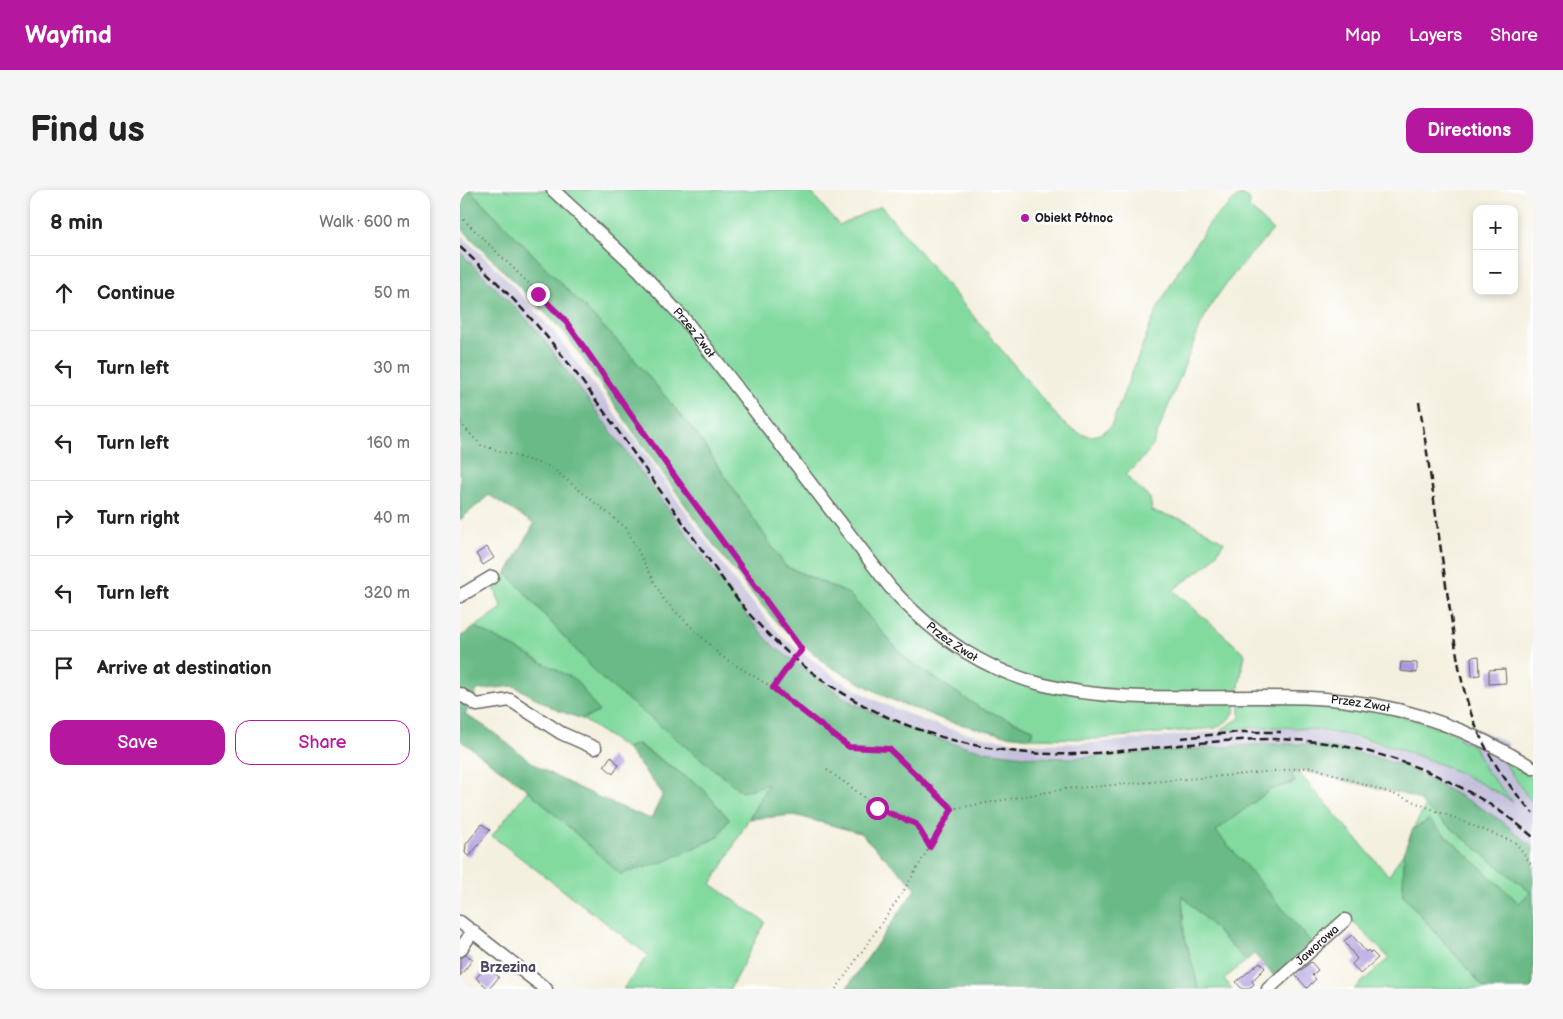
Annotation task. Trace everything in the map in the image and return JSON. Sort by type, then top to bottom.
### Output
[{"type":"street","name":"Przez Zwał","points":[[553,190],[638,269],[685,320],[890,587],[921,620],[970,655],[999,670],[1030,682],[1084,694],[1121,697],[1315,698],[1382,706],[1426,717],[1460,729],[1533,768]]},
{"type":"street","points":[[460,596],[492,577]]},
{"type":"street","points":[[460,694],[477,705],[510,700],[561,733],[595,748]]},
{"type":"street","name":"Jaworowa","points":[[1268,989],[1345,920]]},
{"type":"street","points":[[460,922],[546,989]]},
{"type":"street","points":[[460,950],[473,931]]},
{"type":"path","points":[[460,216],[564,319],[676,478],[802,650],[794,658],[773,688]]},
{"type":"path","points":[[460,423],[482,445],[551,467],[626,528],[664,600],[721,656],[773,688],[849,747],[889,749],[952,809]]},
{"type":"path","points":[[836,989],[903,892],[952,809],[1064,789],[1312,767],[1402,797],[1516,844],[1533,867]]},
{"type":"path","points":[[827,770],[877,808],[916,824],[930,847]]},
{"type":"shaded area","points":[[460,234],[502,274],[554,332],[635,440],[739,587],[783,638],[839,680],[877,701],[925,721],[989,738],[1036,744],[1094,743],[1266,727],[1337,734],[1408,752],[1443,764],[1488,786],[1512,801],[1485,769],[1474,746],[1458,739],[1464,722],[1509,744],[1501,758],[1523,792],[1533,802],[1533,847],[1503,822],[1404,766],[1368,755],[1335,748],[1301,744],[1265,744],[1114,756],[1032,757],[984,751],[948,742],[900,726],[849,701],[773,646],[745,614],[536,330],[460,252]]},
{"type":"green space","points":[[460,190],[470,190],[629,353],[698,436],[785,566],[849,594],[906,659],[980,708],[1033,729],[1031,738],[1005,735],[947,721],[890,699],[829,666],[778,624],[713,544],[565,333],[460,227]]},
{"type":"green space","points":[[470,190],[809,190],[839,225],[881,206],[1062,422],[1080,433],[1093,436],[1111,426],[1152,321],[1183,263],[1211,221],[1238,196],[1248,197],[1249,207],[1273,230],[1234,274],[1209,309],[1202,322],[1152,447],[1136,466],[1125,475],[1150,498],[1152,511],[1188,521],[1224,542],[1211,562],[1173,590],[1245,654],[1234,713],[1227,721],[1216,728],[1095,739],[1031,738],[1033,729],[980,708],[906,659],[849,594],[785,566],[698,436],[629,353]]},
{"type":"green space","points":[[460,252],[536,329],[745,614],[773,646],[849,701],[900,726],[948,742],[984,751],[1032,757],[1070,758],[1265,744],[1301,744],[1335,748],[1368,755],[1404,766],[1480,807],[1503,822],[1533,847],[1533,989],[1485,989],[1403,895],[1404,851],[1413,829],[1429,820],[1519,903],[1530,892],[1420,801],[1410,796],[1300,770],[1291,773],[1295,782],[1270,790],[1216,831],[1313,944],[1275,977],[1254,954],[1246,961],[1182,895],[1184,934],[1199,989],[846,989],[916,888],[860,833],[794,815],[749,819],[768,784],[742,792],[601,678],[507,573],[534,524],[489,495],[460,520]]},
{"type":"green space","points":[[507,573],[601,678],[768,784],[711,884],[765,922],[730,989],[623,989],[648,955],[492,836],[528,790],[552,812],[661,863],[718,837],[729,819],[701,787],[638,744],[626,748],[582,719],[599,712],[515,649],[475,627],[502,608],[494,587]]},
{"type":"green space","points":[[475,627],[576,680],[599,712],[582,719],[557,710],[514,686],[477,690],[465,715],[486,727],[544,770],[570,784],[651,819],[663,794],[626,748],[637,744],[701,787],[729,819],[718,837],[661,863],[620,874],[528,790],[460,740],[460,637]]},
{"type":"green space","points":[[1240,702],[1314,703],[1359,707],[1398,715],[1460,735],[1459,739],[1474,746],[1485,769],[1513,802],[1457,772],[1395,748],[1363,739],[1298,728],[1260,727],[1220,730],[1240,718]]},
{"type":"green space","points":[[1501,758],[1533,778],[1533,802],[1527,796]]},
{"type":"green space","points":[[1291,772],[1298,772],[1389,876],[1404,851],[1403,895],[1485,989],[1354,989],[1389,958],[1354,922],[1313,944],[1215,831],[1270,790],[1295,782]]},
{"type":"green space","points":[[1425,807],[1531,892],[1519,903],[1429,820],[1413,829]]},
{"type":"green space","points":[[1182,895],[1246,961],[1224,979],[1232,989],[1199,989],[1184,934]]},
{"type":"building","points":[[487,547],[494,558],[483,565],[476,554]]},
{"type":"building","points":[[1479,656],[1480,675],[1472,676],[1471,657]]},
{"type":"building","points":[[1401,662],[1417,663],[1417,673],[1400,671]]},
{"type":"building","points":[[1505,669],[1506,683],[1489,684],[1489,670]]},
{"type":"building","points":[[611,756],[619,765],[613,774],[604,766]]},
{"type":"building","points":[[482,824],[490,830],[469,857],[465,853],[466,844]]},
{"type":"building","points":[[1352,935],[1366,952],[1368,950],[1370,953],[1372,952],[1378,958],[1360,974],[1352,964],[1357,959],[1344,941]]},
{"type":"building","points":[[466,955],[473,959],[460,976],[460,958]]},
{"type":"building","points":[[1260,962],[1265,968],[1252,981],[1254,984],[1249,989],[1242,989],[1236,982]]},
{"type":"building","points":[[1311,962],[1318,970],[1312,975],[1316,979],[1307,988],[1295,975]]},
{"type":"building","points":[[487,966],[499,977],[489,989],[476,978]]},
{"type":"railway","points":[[460,247],[496,281],[562,355],[604,411],[714,567],[760,626],[791,656],[825,682],[862,704],[904,724],[927,732],[975,745],[1024,753],[1099,753],[1222,741],[1272,739],[1342,746],[1377,754],[1411,765],[1444,779],[1505,815],[1533,837]]},
{"type":"railway","points":[[1419,402],[1455,646],[1465,693],[1480,736],[1493,760],[1516,793],[1533,813]]},
{"type":"railway","points":[[1181,738],[1240,732],[1281,732]]},
{"type":"place","name":"Obiekt Północ","points":[[1025,218]]},
{"type":"district","name":"Brzezina","points":[[508,967]]},
{"type":"route","points":[[538,294],[564,319],[676,478],[802,650],[794,658],[773,688],[849,747],[889,749],[952,809],[930,847],[916,824],[877,808]]}]
